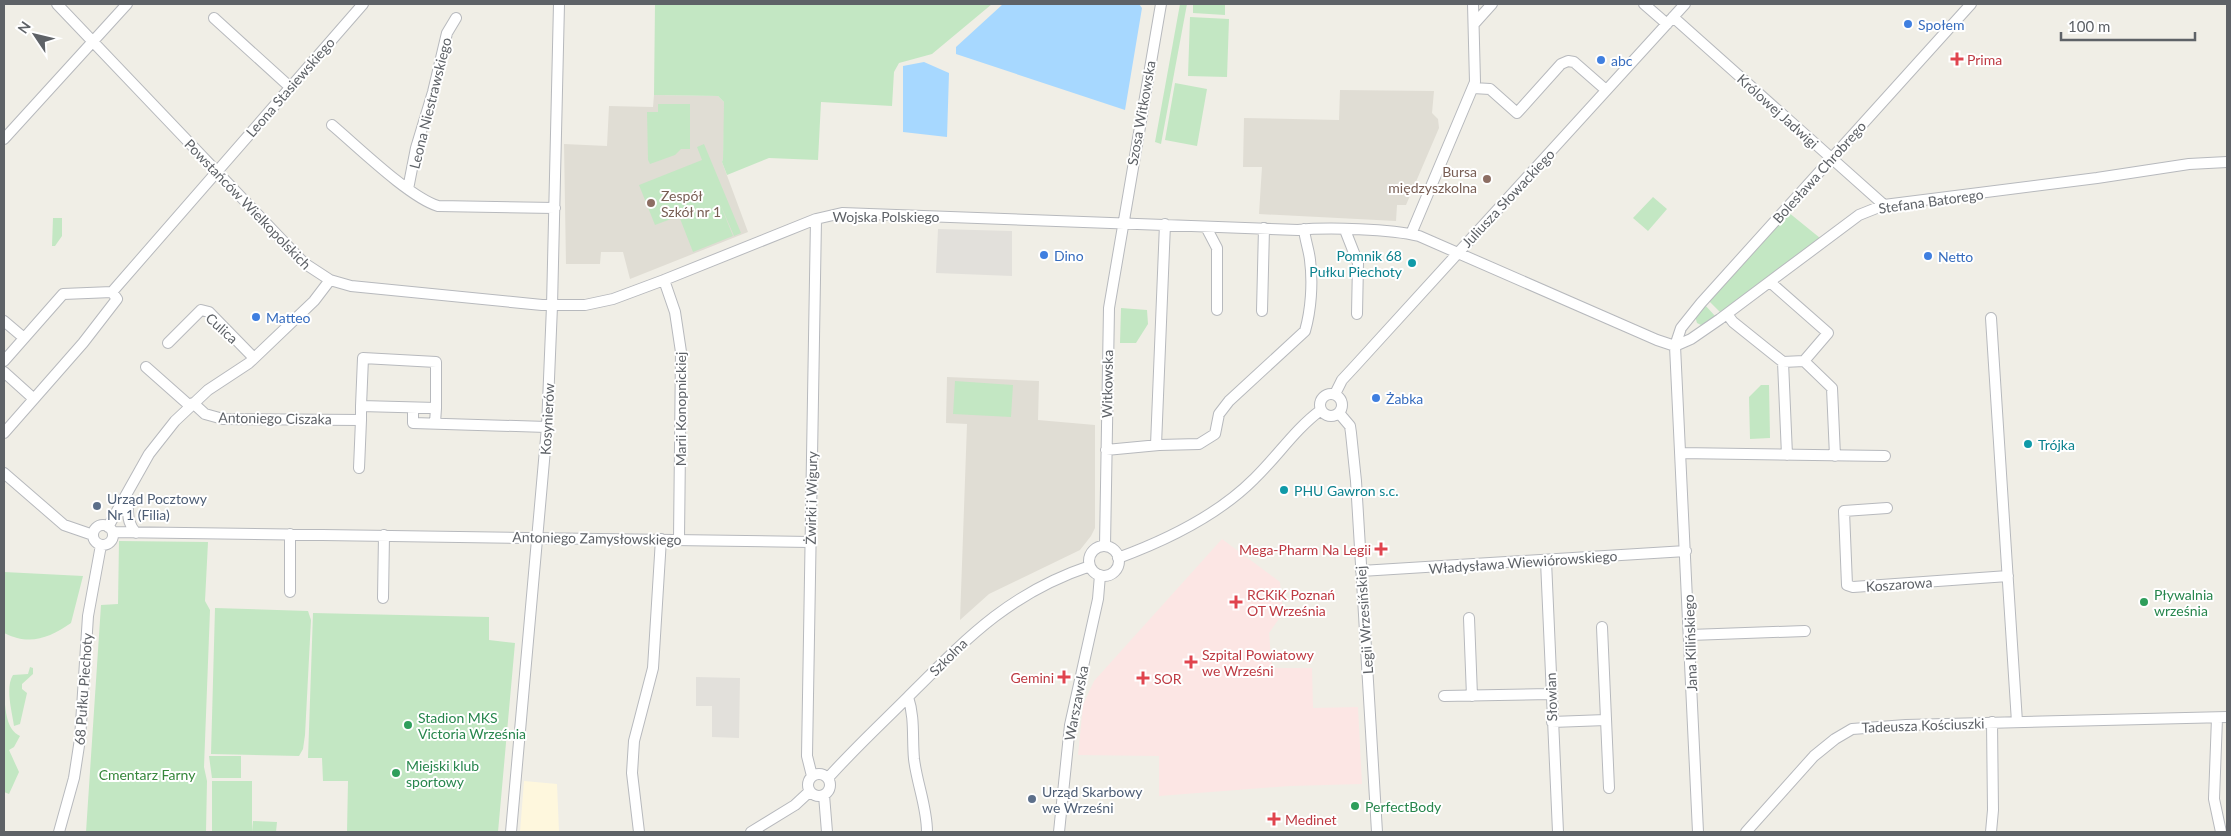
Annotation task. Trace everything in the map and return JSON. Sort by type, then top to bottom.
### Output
[{"type":"street","name":"Powstańców Wielkopolskich","points":[[57,4],[304,263],[330,280],[366,288],[552,306]]},
{"type":"street","points":[[4,138],[127,4]]},
{"type":"street","name":"Leona Stasiewskiego","points":[[112,292],[363,4]]},
{"type":"street","name":"Kosynierów","points":[[511,832],[547,426],[555,208],[559,4]]},
{"type":"street","name":"Szosa Witkowska","points":[[1123,222],[1161,4]]},
{"type":"street","points":[[1411,234],[1475,82],[1474,4]]},
{"type":"street","points":[[1474,24],[1492,4]]},
{"type":"street","name":"Królowej Jadwigi","points":[[1644,4],[1670,20],[1832,158],[1884,205]]},
{"type":"street","name":"Juliusza Słowackiego","points":[[1335,394],[1342,380],[1685,4]]},
{"type":"street","name":"Bolesława Chrobrego","points":[[1675,346],[1681,328],[1701,303],[1971,4]]},
{"type":"street","points":[[214,18],[290,86]]},
{"type":"street","name":"Leona Niestrawskiego","points":[[408,189],[416,148],[434,92],[447,33],[456,18]]},
{"type":"street","points":[[1473,88],[1490,89],[1517,114],[1561,64],[1568,61],[1574,62],[1606,90]]},
{"type":"street","points":[[332,125],[408,189],[426,201],[438,206],[555,208]]},
{"type":"street","name":"Stefana Batorego","points":[[1675,346],[1691,339],[1727,314],[1860,215],[1884,205],[2097,178],[2189,164],[2227,162]]},
{"type":"street","name":"Wojska Polskiego","points":[[552,306],[599,303],[664,280],[816,219],[842,213],[1123,222],[1206,227],[1345,230],[1411,234],[1458,252],[1657,340],[1675,346]]},
{"type":"street","name":"Żwirki i Wigury","points":[[812,776],[807,756],[816,219]]},
{"type":"street","name":"Witkowska","points":[[1106,546],[1109,308],[1123,222]]},
{"type":"street","points":[[1156,445],[1165,224]]},
{"type":"street","points":[[1206,227],[1217,248],[1217,310]]},
{"type":"street","points":[[1262,311],[1264,228]]},
{"type":"street","points":[[1106,450],[1156,445],[1199,444],[1215,434],[1219,414],[1229,401],[1305,332],[1309,316],[1311,264],[1304,230]]},
{"type":"street","points":[[1345,230],[1358,263],[1357,314]]},
{"type":"street","name":"68 Pułku Piechoty","points":[[59,832],[74,778],[80,739],[88,616],[102,545],[109,543],[111,530],[125,497],[156,443],[191,405],[208,390],[254,358],[314,301],[330,280]]},
{"type":"street","name":"Marii Konopnickiej","points":[[664,280],[675,312],[681,352],[678,539]]},
{"type":"street","points":[[1727,314],[1733,322],[1783,362],[1804,361],[1828,333],[1770,282]]},
{"type":"street","points":[[4,360],[63,294],[112,292],[118,299],[83,343],[4,433]]},
{"type":"street","name":"Culica","points":[[168,343],[201,310],[210,312],[254,358]]},
{"type":"street","points":[[1991,318],[2017,722]]},
{"type":"street","points":[[4,321],[24,338]]},
{"type":"street","name":"Jana Kilińskiego","points":[[1675,346],[1698,832]]},
{"type":"street","points":[[359,468],[364,358],[436,362],[436,423]]},
{"type":"street","points":[[1804,361],[1832,388],[1835,456]]},
{"type":"street","points":[[1783,362],[1787,455]]},
{"type":"street","name":"Antoniego Ciszaka","points":[[146,367],[191,405],[205,414],[223,419],[361,420]]},
{"type":"street","points":[[4,372],[34,399]]},
{"type":"street","points":[[1329,394],[1335,394],[1342,403],[1339,413],[1329,416],[1321,410],[1320,403],[1329,394]]},
{"type":"street","points":[[361,406],[436,408]]},
{"type":"street","points":[[413,408],[413,423],[547,426]]},
{"type":"street","points":[[1118,558],[1198,522],[1237,495],[1266,467],[1297,431],[1321,410]]},
{"type":"street","name":"Legii Wrzesińskiej","points":[[1339,413],[1350,426],[1351,433],[1377,832],[1372,832]]},
{"type":"street","points":[[1680,453],[1885,456]]},
{"type":"street","points":[[4,473],[64,525],[93,535]]},
{"type":"street","points":[[125,497],[128,503],[128,519],[136,533]]},
{"type":"street","name":"Koszarowa","points":[[1887,508],[1844,510],[1847,585],[1853,587],[2008,576]]},
{"type":"street","points":[[102,545],[94,540],[93,535],[98,527],[103,526],[111,530]]},
{"type":"street","name":"Antoniego Zamysłowskiego","points":[[111,530],[136,533],[810,542]]},
{"type":"street","points":[[290,534],[290,592]]},
{"type":"street","points":[[383,598],[384,535]]},
{"type":"street","points":[[639,832],[632,774],[634,741],[653,668],[661,539]]},
{"type":"street","points":[[1106,546],[1112,549],[1118,558],[1118,565],[1108,575],[1100,575],[1094,572],[1090,566],[1089,558],[1098,547],[1106,546]]},
{"type":"street","name":"Władysława Wiewiórowskiego","points":[[1361,572],[1686,551]]},
{"type":"street","name":"Słowian","points":[[1546,561],[1558,832]]},
{"type":"street","name":"Szkolna","points":[[828,778],[970,634],[1009,604],[1051,581],[1090,566]]},
{"type":"street","name":"Warszawska","points":[[1059,832],[1071,715],[1098,599],[1100,575]]},
{"type":"street","points":[[1469,618],[1472,696]]},
{"type":"street","points":[[1602,627],[1609,788]]},
{"type":"street","points":[[1690,635],[1805,631]]},
{"type":"street","points":[[1444,696],[1551,694]]},
{"type":"street","points":[[908,697],[913,716],[914,759],[927,816],[927,832]]},
{"type":"street","name":"Tadeusza Kościuszki","points":[[1746,832],[1814,756],[1835,739],[1852,729],[1992,722],[2222,718],[2214,799],[2221,832]]},
{"type":"street","points":[[1552,722],[1606,720]]},
{"type":"street","name":"Tadeusza Kościuszki","points":[[1991,832],[1993,810],[1992,722]]},
{"type":"street","points":[[820,774],[828,778],[830,789],[824,795],[817,796],[810,792],[808,783],[812,776],[820,774]]},
{"type":"street","points":[[751,832],[795,805],[810,792]]},
{"type":"street","points":[[824,795],[828,832]]},
{"type":"shaded area","points":[[1340,90],[1434,91],[1432,113],[1438,119],[1439,128],[1406,205],[1397,205],[1396,221],[1259,214],[1262,167],[1243,167],[1244,118],[1339,120]]},
{"type":"shaded area","name":"Zespół Szkół nr 1","points":[[654,95],[718,96],[725,103],[722,162],[748,232],[630,279],[623,252],[601,252],[600,264],[566,264],[564,144],[607,146],[609,106],[653,107]]},
{"type":"shaded area","points":[[938,229],[1012,231],[1012,276],[936,273]]},
{"type":"shaded area","points":[[947,377],[1039,381],[1038,420],[1095,425],[1095,528],[1091,536],[1080,550],[989,594],[960,620],[967,424],[946,423]]},
{"type":"shaded area","name":"Szpital Powiatowy we Wrześni","points":[[1222,539],[1280,582],[1283,613],[1269,633],[1272,668],[1312,668],[1313,708],[1358,707],[1362,784],[1290,786],[1159,796],[1159,756],[1078,755],[1083,705],[1094,681]]},
{"type":"shaded area","points":[[696,677],[740,678],[739,738],[712,737],[712,706],[696,706]]},
{"type":"shaded area","points":[[524,781],[557,784],[559,832],[520,832]]},
{"type":"green space","points":[[655,4],[992,4],[932,54],[899,63],[894,72],[892,106],[821,102],[818,160],[769,158],[727,175],[722,162],[724,102],[718,96],[654,95]]},
{"type":"green space","points":[[1180,4],[1187,4],[1161,144],[1155,142]]},
{"type":"green space","points":[[1193,4],[1225,4],[1225,15],[1193,13]]},
{"type":"green space","points":[[1190,17],[1229,19],[1227,77],[1188,76]]},
{"type":"green space","points":[[1175,83],[1207,89],[1197,146],[1165,140]]},
{"type":"green space","points":[[658,104],[690,104],[690,149],[681,149],[675,155],[650,164],[648,160],[647,112],[658,112]]},
{"type":"green space","points":[[704,144],[741,233],[734,236],[719,201],[733,236],[693,252],[679,216],[655,225],[639,185],[702,160],[697,147]]},
{"type":"green space","points":[[1653,197],[1667,209],[1648,231],[1633,218]]},
{"type":"green space","points":[[1788,212],[1820,238],[1721,313],[1709,301]]},
{"type":"green space","points":[[53,218],[62,218],[62,236],[55,246],[52,246]]},
{"type":"green space","points":[[1705,305],[1716,317],[1701,325],[1697,323],[1695,316]]},
{"type":"green space","points":[[1121,308],[1147,310],[1148,324],[1136,343],[1120,343]]},
{"type":"green space","points":[[955,381],[1013,385],[1011,417],[953,414]]},
{"type":"green space","points":[[1761,385],[1769,385],[1770,438],[1750,439],[1749,397]]},
{"type":"green space","name":"Cmentarz Farny","points":[[119,541],[208,542],[205,601],[210,610],[204,767],[207,781],[206,832],[86,832],[101,605],[118,604]]},
{"type":"green space","points":[[4,572],[83,576],[71,623],[55,633],[31,640],[13,637],[4,633]]},
{"type":"green space","points":[[215,608],[308,611],[311,620],[305,735],[303,749],[299,756],[211,754]]},
{"type":"green space","name":"Stadion MKS Victoria Września","points":[[313,613],[489,617],[489,640],[515,643],[498,832],[347,832],[348,781],[323,781],[322,758],[308,758]]},
{"type":"green space","points":[[30,667],[33,668],[33,674],[22,684],[22,689],[27,693],[20,724],[14,726],[10,700],[11,680],[13,675],[28,674]]},
{"type":"green space","points":[[4,696],[9,724],[15,733],[20,736],[14,747],[9,750],[19,772],[9,794],[4,792]]},
{"type":"green space","points":[[209,756],[241,756],[241,778],[212,778]]},
{"type":"green space","points":[[212,781],[252,781],[252,832],[212,832]]},
{"type":"green space","points":[[253,821],[277,822],[276,832],[252,832]]},
{"type":"water","points":[[1003,4],[1139,4],[1142,8],[1125,110],[956,54],[956,47]]},
{"type":"water","points":[[924,62],[949,73],[947,137],[903,132],[903,66]]},
{"type":"place","name":"Społem","points":[[1908,24]]},
{"type":"place","name":"Prima","points":[[1957,59]]},
{"type":"place","name":"abc","points":[[1601,60]]},
{"type":"place","name":"Bursa międzyszkolna","points":[[1487,179]]},
{"type":"place","name":"Zespół Szkół nr 1","points":[[651,203]]},
{"type":"place","name":"Dino","points":[[1044,255]]},
{"type":"place","name":"Netto","points":[[1928,256]]},
{"type":"place","name":"Pomnik 68 Pułku Piechoty","points":[[1412,263]]},
{"type":"place","name":"Matteo","points":[[256,317]]},
{"type":"place","name":"Żabka","points":[[1376,398]]},
{"type":"place","name":"Trójka","points":[[2028,444]]},
{"type":"place","name":"PHU Gawron s.c.","points":[[1284,490]]},
{"type":"place","name":"Urząd Pocztowy Nr 1 (Filia)","points":[[97,506]]},
{"type":"place","name":"Mega-Pharm Na Legii","points":[[1381,549]]},
{"type":"place","name":"RCKiK Poznań OT Września","points":[[1236,602]]},
{"type":"place","name":"Pływalnia września","points":[[2144,602]]},
{"type":"place","name":"Szpital Powiatowy we Wrześni","points":[[1191,662]]},
{"type":"place","name":"Gemini","points":[[1064,677]]},
{"type":"place","name":"SOR","points":[[1143,678]]},
{"type":"place","name":"Stadion MKS Victoria Września","points":[[408,725]]},
{"type":"place","name":"Miejski klub sportowy","points":[[396,773]]},
{"type":"place","name":"Urząd Skarbowy we Wrześni","points":[[1032,799]]},
{"type":"place","name":"PerfectBody","points":[[1355,806]]},
{"type":"place","name":"Medinet","points":[[1274,819]]}]
